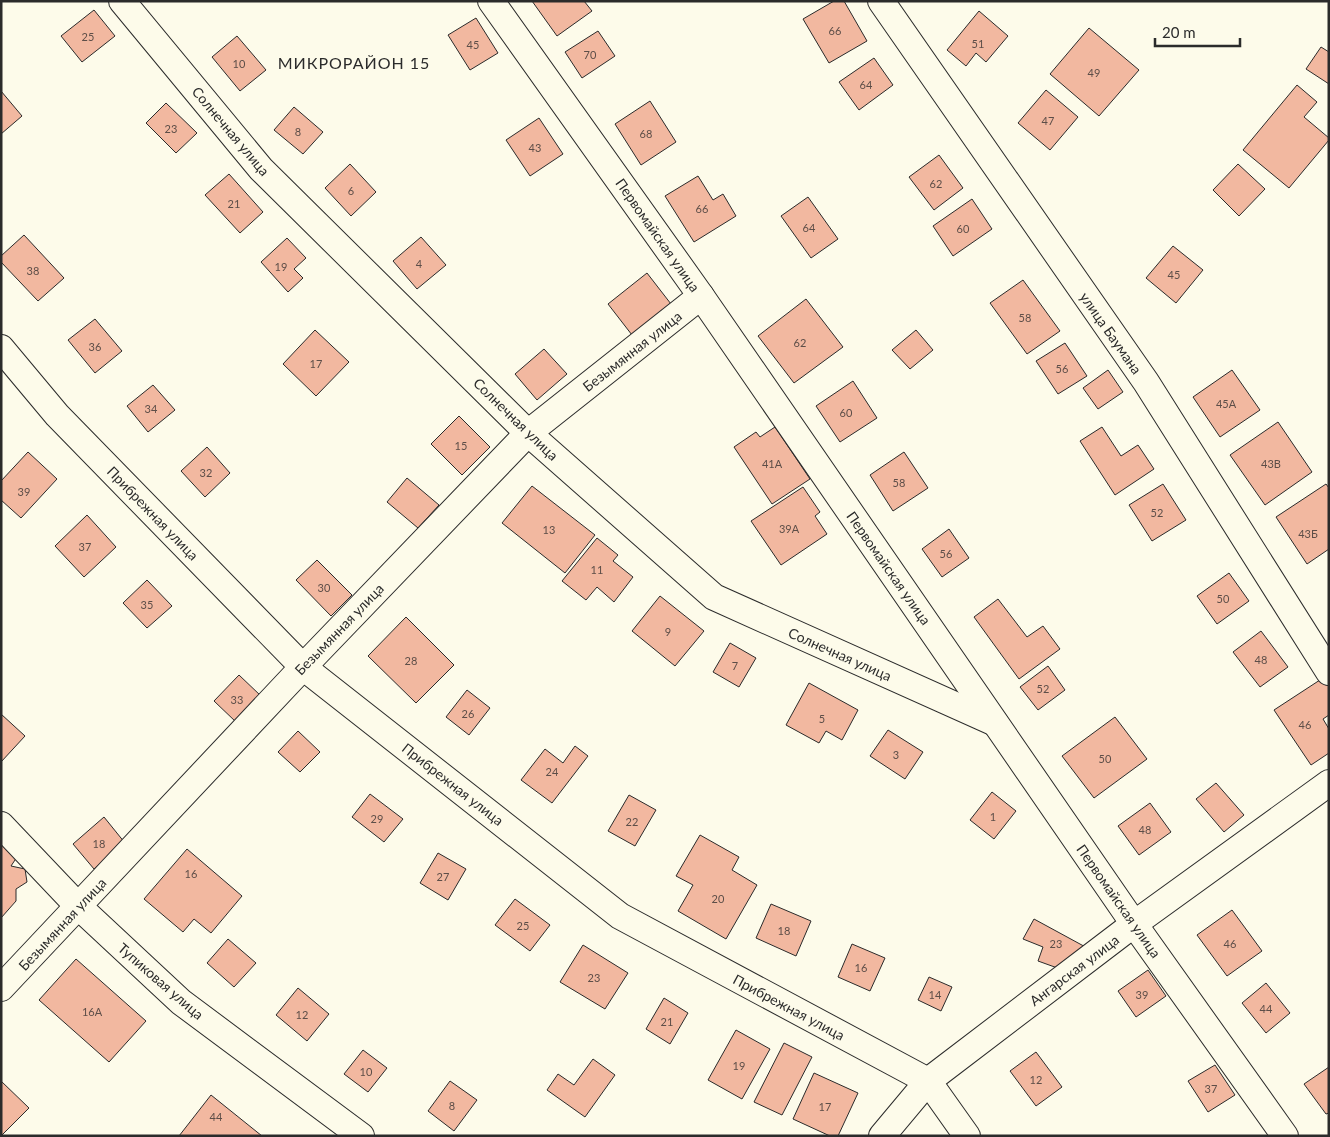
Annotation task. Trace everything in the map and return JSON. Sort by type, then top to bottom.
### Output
[{"type":"street","name":"Солнечная улица","points":[[122,1],[261,168],[528,433],[714,597],[996,724]]},
{"type":"street","name":"Первомайская улица","points":[[492,1],[701,296],[1134,924],[1285,1136]]},
{"type":"street","name":"улица Баумана","points":[[881,1],[1146,382],[1329,672]]},
{"type":"street","name":"Безымянная улица","points":[[1,988],[303,666],[528,433],[701,296]]},
{"type":"street","name":"Прибрежная улица","points":[[1,348],[57,415],[303,666],[620,916],[928,1081],[967,1136]]},
{"type":"street","name":"Ангарская улица","points":[[882,1136],[928,1081],[1134,924],[1329,783]]},
{"type":"street","name":"Тупиковая улица","points":[[1,824],[78,906],[181,1002],[361,1136]]},
{"type":"building","points":[[532,1],[584,1],[592,11],[557,36]]},
{"type":"building","points":[[834,1],[844,1],[867,41],[829,63],[803,19]]},
{"type":"building","points":[[94,10],[115,36],[82,62],[61,36]]},
{"type":"building","points":[[979,11],[1008,36],[986,62],[976,53],[966,66],[947,50]]},
{"type":"building","points":[[476,18],[498,53],[470,70],[448,35]]},
{"type":"building","points":[[1089,28],[1139,70],[1099,116],[1050,74]]},
{"type":"building","points":[[598,31],[615,56],[582,78],[565,52]]},
{"type":"building","points":[[237,36],[266,70],[240,91],[212,57]]},
{"type":"building","points":[[1321,47],[1329,52],[1329,84],[1306,69]]},
{"type":"building","points":[[874,58],[893,85],[859,110],[839,82]]},
{"type":"building","points":[[1297,85],[1317,102],[1304,117],[1329,140],[1289,188],[1243,150]]},
{"type":"building","points":[[1046,90],[1078,117],[1050,150],[1018,123]]},
{"type":"building","points":[[1,91],[22,116],[1,134]]},
{"type":"building","points":[[650,101],[676,142],[641,165],[615,124]]},
{"type":"building","points":[[166,103],[197,133],[176,153],[146,123]]},
{"type":"building","points":[[294,107],[323,132],[303,154],[274,130]]},
{"type":"building","points":[[539,118],[563,154],[530,176],[506,140]]},
{"type":"building","points":[[939,155],[963,188],[934,210],[909,177]]},
{"type":"building","points":[[350,164],[376,192],[351,216],[325,188]]},
{"type":"building","points":[[1238,164],[1265,189],[1239,216],[1213,190]]},
{"type":"building","points":[[229,174],[263,212],[240,233],[205,195]]},
{"type":"building","points":[[698,176],[713,200],[723,194],[736,216],[694,242],[665,196]]},
{"type":"building","points":[[808,197],[838,239],[811,258],[781,216]]},
{"type":"building","points":[[972,199],[992,229],[953,256],[933,226]]},
{"type":"building","points":[[24,235],[64,278],[38,301],[1,262],[1,256]]},
{"type":"building","points":[[421,237],[446,265],[417,289],[393,261]]},
{"type":"building","points":[[287,238],[306,258],[294,269],[303,278],[288,292],[261,262]]},
{"type":"building","points":[[1173,246],[1203,270],[1176,303],[1146,278]]},
{"type":"building","points":[[647,273],[671,304],[632,335],[608,304]]},
{"type":"building","points":[[1023,280],[1060,331],[1027,354],[990,303]]},
{"type":"building","points":[[806,299],[843,347],[794,383],[758,336]]},
{"type":"building","points":[[95,319],[122,351],[95,373],[68,340]]},
{"type":"building","points":[[315,330],[349,362],[316,396],[283,364]]},
{"type":"building","points":[[916,330],[933,350],[910,369],[892,350]]},
{"type":"building","points":[[1065,343],[1087,376],[1058,394],[1036,361]]},
{"type":"building","points":[[544,349],[567,374],[537,400],[515,374]]},
{"type":"building","points":[[1108,370],[1123,392],[1098,409],[1083,388]]},
{"type":"building","points":[[1232,370],[1260,410],[1220,437],[1193,397]]},
{"type":"building","points":[[853,381],[877,418],[840,442],[816,406]]},
{"type":"building","points":[[153,385],[175,410],[148,432],[127,406]]},
{"type":"building","points":[[459,416],[490,447],[462,475],[431,444]]},
{"type":"building","points":[[1278,422],[1312,472],[1265,505],[1230,455]]},
{"type":"building","points":[[775,427],[810,479],[772,504],[734,447],[756,432],[760,437]]},
{"type":"building","points":[[1102,427],[1121,456],[1138,445],[1154,469],[1115,495],[1080,441]]},
{"type":"building","points":[[207,447],[230,473],[205,497],[181,471]]},
{"type":"building","points":[[28,452],[57,479],[21,518],[1,500],[1,481]]},
{"type":"building","points":[[904,452],[928,488],[893,511],[870,475]]},
{"type":"building","points":[[407,478],[439,505],[418,528],[387,502]]},
{"type":"building","points":[[1163,484],[1186,520],[1152,541],[1129,505]]},
{"type":"building","points":[[1326,484],[1329,488],[1329,549],[1307,564],[1276,517]]},
{"type":"building","points":[[532,486],[595,535],[565,573],[502,523]]},
{"type":"building","points":[[803,487],[820,512],[815,516],[827,534],[781,565],[751,521]]},
{"type":"building","points":[[87,515],[116,547],[84,577],[55,546]]},
{"type":"building","points":[[949,529],[969,558],[942,577],[922,549]]},
{"type":"building","points":[[597,538],[618,555],[613,561],[633,577],[614,602],[597,587],[586,600],[562,581]]},
{"type":"building","points":[[317,560],[352,595],[331,616],[296,580]]},
{"type":"building","points":[[1229,573],[1249,601],[1217,624],[1197,596]]},
{"type":"building","points":[[147,580],[172,606],[147,628],[123,603]]},
{"type":"building","points":[[660,596],[704,631],[675,666],[632,631]]},
{"type":"building","points":[[998,599],[1027,637],[1043,626],[1060,649],[1019,679],[974,617]]},
{"type":"building","points":[[406,617],[454,665],[416,703],[368,656]]},
{"type":"building","points":[[1261,631],[1288,667],[1260,687],[1233,652]]},
{"type":"building","points":[[730,643],[756,658],[739,687],[713,672]]},
{"type":"building","points":[[1048,666],[1065,690],[1038,710],[1020,687]]},
{"type":"building","points":[[239,675],[261,696],[236,722],[214,701]]},
{"type":"building","points":[[1323,678],[1329,687],[1329,715],[1323,719],[1329,729],[1329,753],[1311,765],[1274,710]]},
{"type":"building","points":[[809,683],[858,710],[842,740],[826,731],[819,743],[786,725]]},
{"type":"building","points":[[467,690],[490,708],[469,735],[446,717]]},
{"type":"building","points":[[1,714],[25,736],[1,762]]},
{"type":"building","points":[[1115,717],[1147,759],[1094,798],[1062,756]]},
{"type":"building","points":[[888,730],[923,752],[905,779],[870,756]]},
{"type":"building","points":[[298,731],[320,752],[300,772],[278,752]]},
{"type":"building","points":[[575,746],[588,756],[552,803],[521,780],[545,749],[563,763]]},
{"type":"building","points":[[1216,783],[1244,815],[1224,832],[1196,799]]},
{"type":"building","points":[[992,792],[1016,811],[994,839],[970,820]]},
{"type":"building","points":[[370,794],[403,819],[384,842],[352,817]]},
{"type":"building","points":[[629,795],[656,810],[635,846],[608,831]]},
{"type":"building","points":[[1150,803],[1171,832],[1139,855],[1118,826]]},
{"type":"building","points":[[104,817],[125,843],[94,869],[73,844]]},
{"type":"building","points":[[700,835],[739,857],[732,870],[757,885],[726,939],[678,911],[693,885],[676,876]]},
{"type":"building","points":[[1,841],[19,854],[11,866],[25,869],[27,882],[16,889],[16,901],[1,918]]},
{"type":"building","points":[[187,849],[242,896],[211,933],[194,919],[183,932],[144,899]]},
{"type":"building","points":[[438,853],[466,869],[448,900],[420,883]]},
{"type":"building","points":[[515,899],[550,925],[530,951],[495,925]]},
{"type":"building","points":[[771,904],[811,921],[796,956],[756,938]]},
{"type":"building","points":[[1232,910],[1262,951],[1227,976],[1197,935]]},
{"type":"building","points":[[1034,919],[1091,950],[1063,970],[1038,961],[1043,947],[1023,939]]},
{"type":"building","points":[[228,939],[256,963],[234,987],[207,963]]},
{"type":"building","points":[[852,944],[885,958],[870,991],[838,977]]},
{"type":"building","points":[[583,945],[628,973],[605,1009],[560,982]]},
{"type":"building","points":[[76,959],[146,1021],[109,1062],[39,1000]]},
{"type":"building","points":[[1148,970],[1166,996],[1136,1017],[1118,991]]},
{"type":"building","points":[[929,977],[952,987],[941,1011],[918,1000]]},
{"type":"building","points":[[1266,983],[1290,1013],[1266,1033],[1242,1003]]},
{"type":"building","points":[[298,988],[329,1014],[307,1041],[276,1015]]},
{"type":"building","points":[[664,998],[688,1013],[670,1044],[646,1029]]},
{"type":"building","points":[[736,1030],[770,1049],[742,1099],[708,1080]]},
{"type":"building","points":[[784,1043],[812,1057],[782,1115],[754,1102]]},
{"type":"building","points":[[363,1050],[387,1068],[368,1092],[344,1074]]},
{"type":"building","points":[[1036,1052],[1062,1087],[1036,1106],[1010,1071]]},
{"type":"building","points":[[593,1059],[615,1075],[585,1117],[547,1090],[558,1074],[574,1085]]},
{"type":"building","points":[[1215,1065],[1235,1095],[1208,1112],[1188,1081]]},
{"type":"building","points":[[1329,1067],[1329,1113],[1326,1114],[1304,1084]]},
{"type":"building","points":[[814,1073],[858,1093],[838,1136],[830,1136],[793,1119]]},
{"type":"building","points":[[1,1081],[29,1108],[1,1136]]},
{"type":"building","points":[[450,1081],[477,1100],[454,1131],[428,1111]]},
{"type":"building","points":[[211,1095],[262,1136],[179,1136]]},
{"type":"district","name":"МИКРОРАЙОН 15","points":[[354,62]]}]
